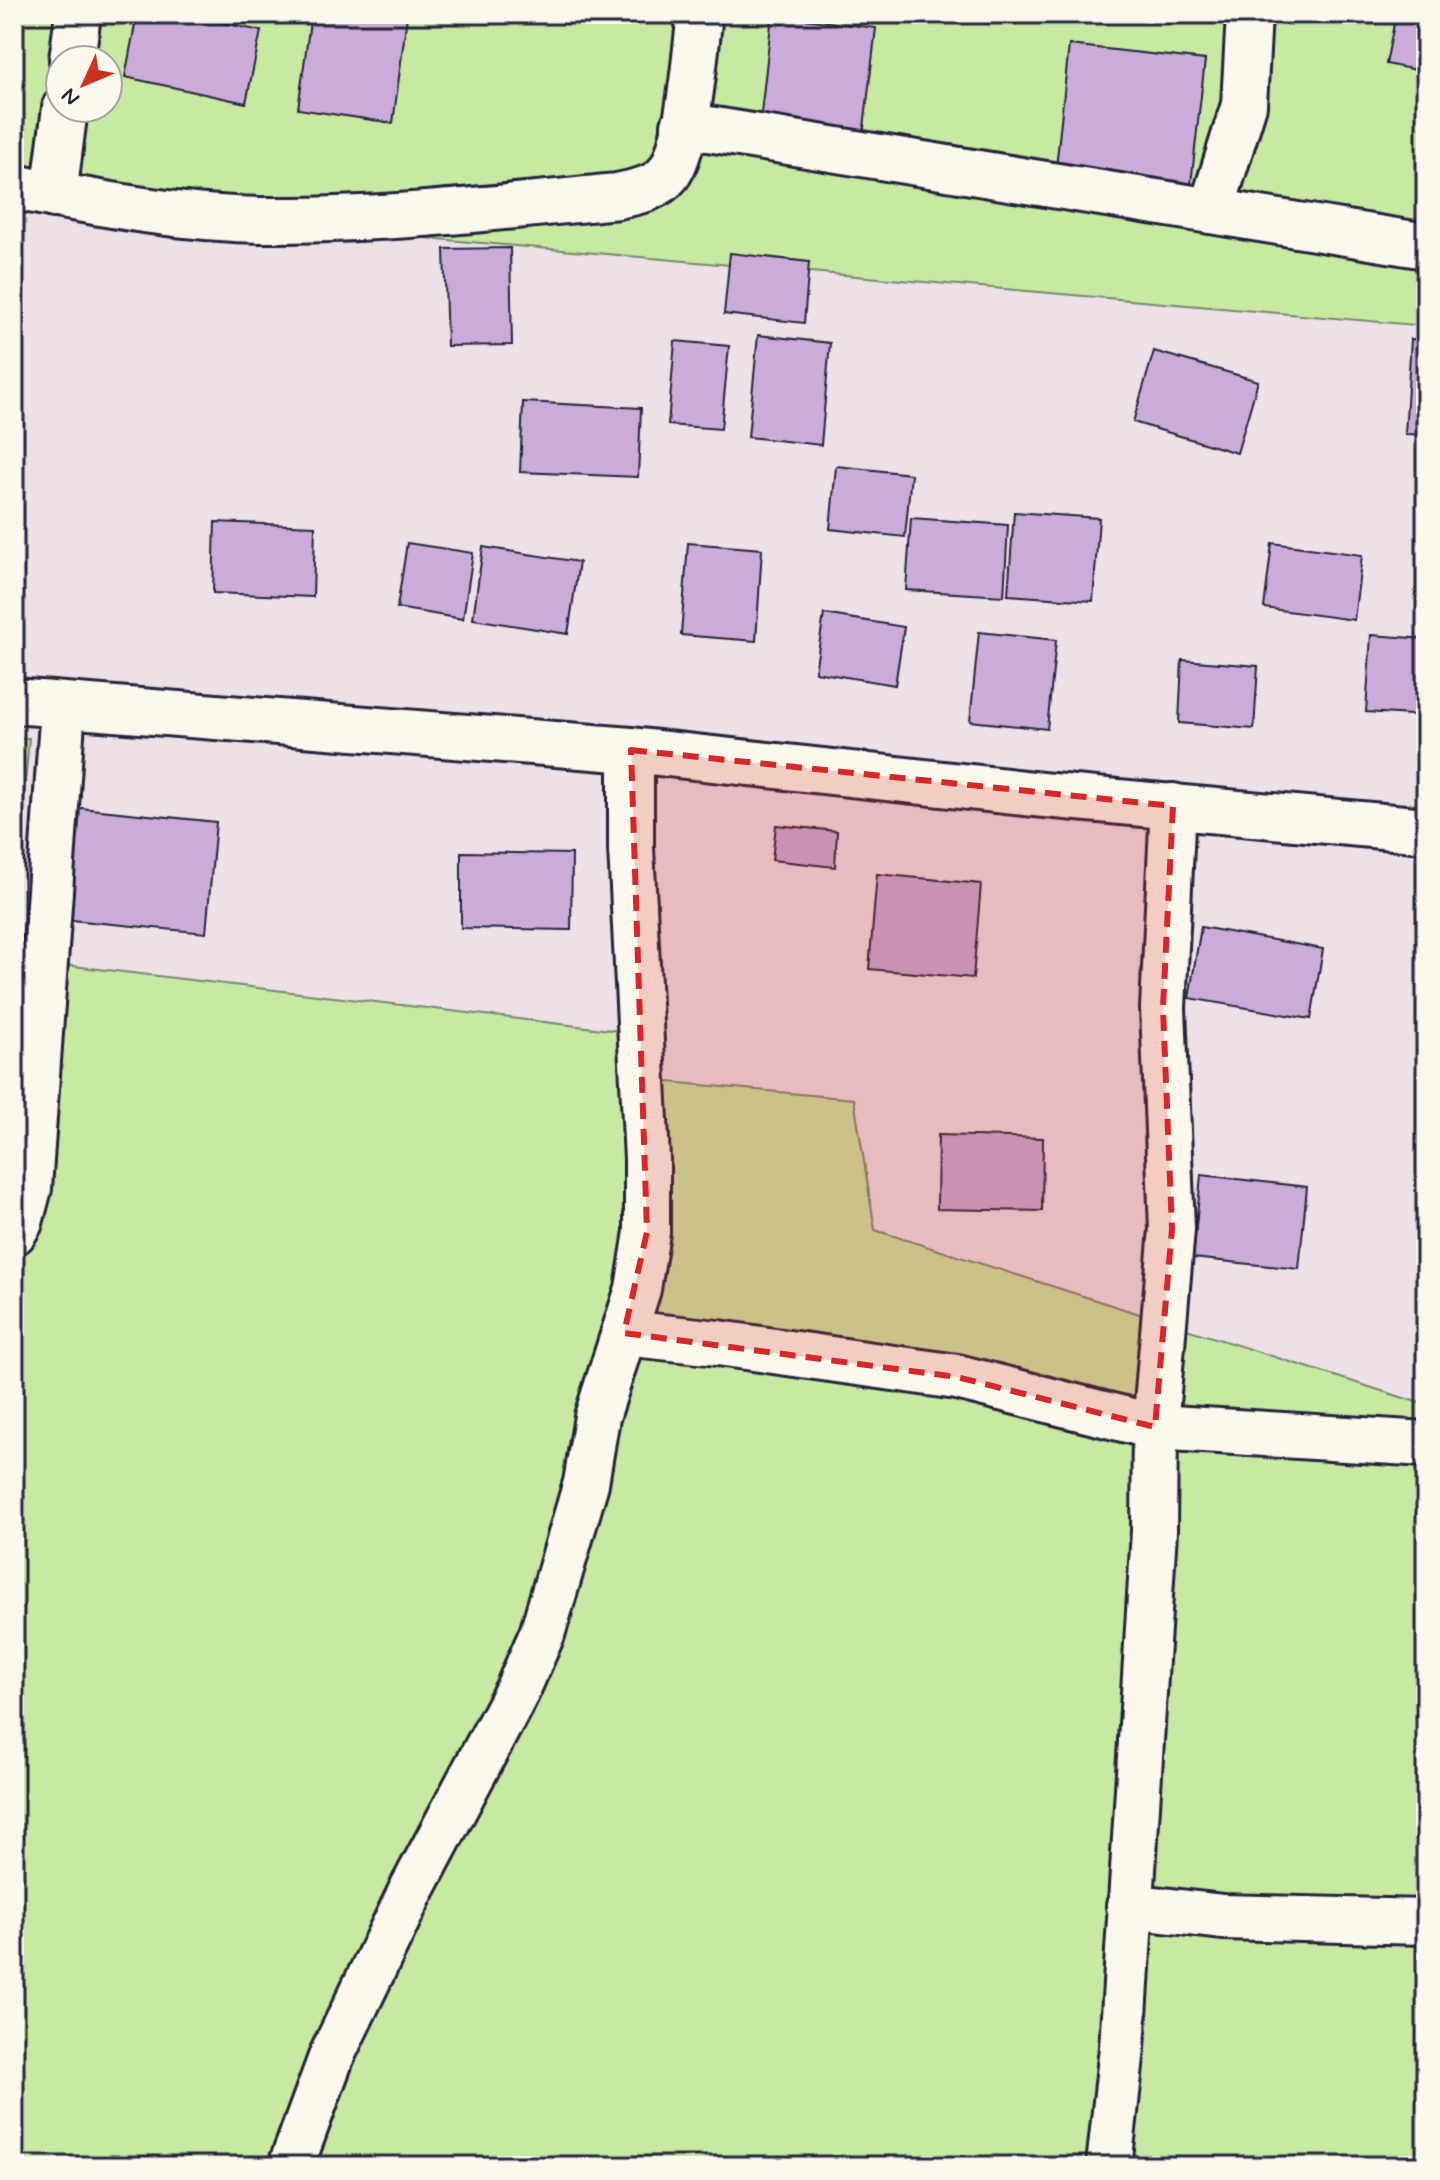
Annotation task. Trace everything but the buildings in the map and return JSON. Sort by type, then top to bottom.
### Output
[{"type":"street","points":[[74,44],[78,14]]},
{"type":"street","points":[[59,124],[34,191],[178,214],[276,220],[401,216],[618,196],[648,189],[668,174],[677,155],[700,14]]},
{"type":"street","points":[[1211,211],[1244,105],[1249,14]]},
{"type":"street","points":[[684,125],[1426,246]]},
{"type":"street","points":[[14,701],[631,750],[1426,830]]},
{"type":"street","points":[[14,1232],[20,1222],[29,1188],[63,707]]},
{"type":"street","points":[[291,2166],[332,2055],[410,1893],[517,1691],[542,1634],[586,1483],[597,1417],[638,1289],[647,1232],[646,1144],[631,848],[631,750]]},
{"type":"street","points":[[1109,2166],[1122,2048],[1154,1531],[1155,1427],[1172,1229],[1163,1008],[1173,806]]},
{"type":"street","points":[[624,1333],[957,1377],[1155,1427],[1426,1444]]},
{"type":"street","points":[[1129,1906],[1223,1917],[1426,1922]]},
{"type":"highlighted area","points":[[631,750],[1173,806],[1163,1008],[1172,1229],[1155,1427],[957,1377],[624,1333],[647,1232]]},
{"type":"green space","points":[[14,14],[1426,14],[1426,326],[14,202]]},
{"type":"green space","points":[[29,738],[14,913],[14,740]]},
{"type":"green space","points":[[14,959],[636,1033],[635,1079],[854,1099],[875,1230],[1426,1405],[1426,2166],[14,2166]]}]
